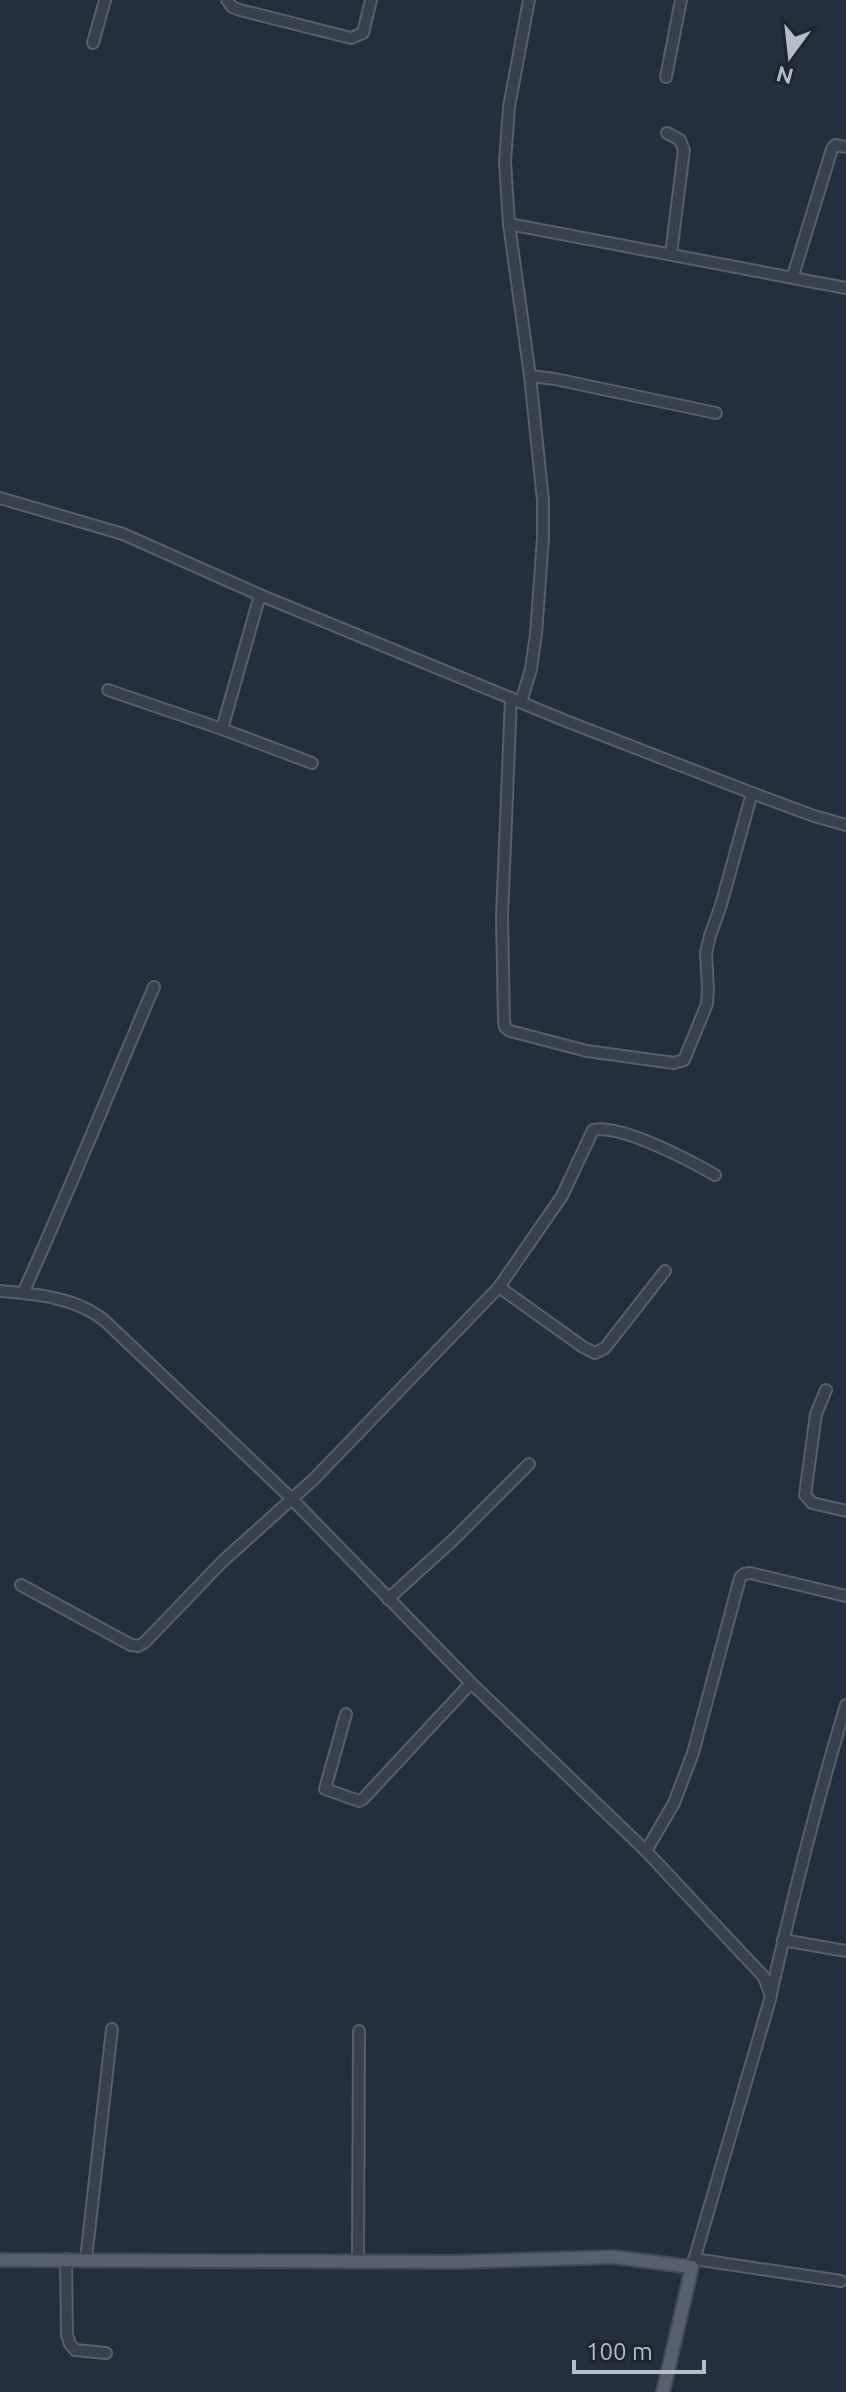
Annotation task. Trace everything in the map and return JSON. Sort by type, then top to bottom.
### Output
[{"type":"main road","points":[[0,2260],[455,2262],[614,2257],[693,2263],[663,2392]]},
{"type":"street","points":[[93,43],[105,0]]},
{"type":"street","points":[[227,0],[232,7],[240,10],[351,38],[363,33],[371,0]]},
{"type":"street","points":[[529,0],[512,86],[505,179],[539,454],[543,538],[531,669],[516,700],[502,917],[505,1027],[510,1031],[587,1051],[674,1063],[684,1060],[707,1004],[706,953],[752,793]]},
{"type":"street","points":[[666,77],[681,0]]},
{"type":"street","points":[[667,133],[680,140],[684,150],[671,254]]},
{"type":"street","points":[[793,276],[832,149],[835,145],[846,147]]},
{"type":"street","points":[[509,224],[846,288]]},
{"type":"street","points":[[530,376],[716,413]]},
{"type":"street","points":[[0,498],[123,534],[260,595],[516,700],[752,793],[846,825]]},
{"type":"street","points":[[222,729],[260,595]]},
{"type":"street","points":[[108,690],[312,763]]},
{"type":"street","points":[[23,1293],[154,987]]},
{"type":"street","points":[[21,1585],[131,1645],[144,1643],[223,1561],[314,1479],[499,1287],[562,1196],[593,1130],[621,1132],[672,1152],[715,1175]]},
{"type":"street","points":[[499,1287],[595,1353],[605,1348],[665,1271]]},
{"type":"street","points":[[0,1291],[67,1301],[96,1314],[291,1498],[471,1683],[646,1851],[758,1970],[771,1996]]},
{"type":"street","points":[[826,1390],[816,1414],[805,1495],[812,1503],[846,1511]]},
{"type":"street","points":[[388,1599],[529,1464]]},
{"type":"street","points":[[646,1851],[674,1803],[693,1753],[740,1578],[750,1573],[846,1596]]},
{"type":"street","points":[[346,1714],[325,1789],[359,1801],[471,1683]]},
{"type":"street","points":[[841,2281],[693,2263],[771,1996],[846,1705]]},
{"type":"street","points":[[783,1940],[846,1951]]},
{"type":"street","points":[[86,2259],[112,2029]]},
{"type":"street","points":[[358,2262],[359,2031]]},
{"type":"street","points":[[66,2259],[67,2335],[70,2344],[75,2350],[106,2353]]}]
